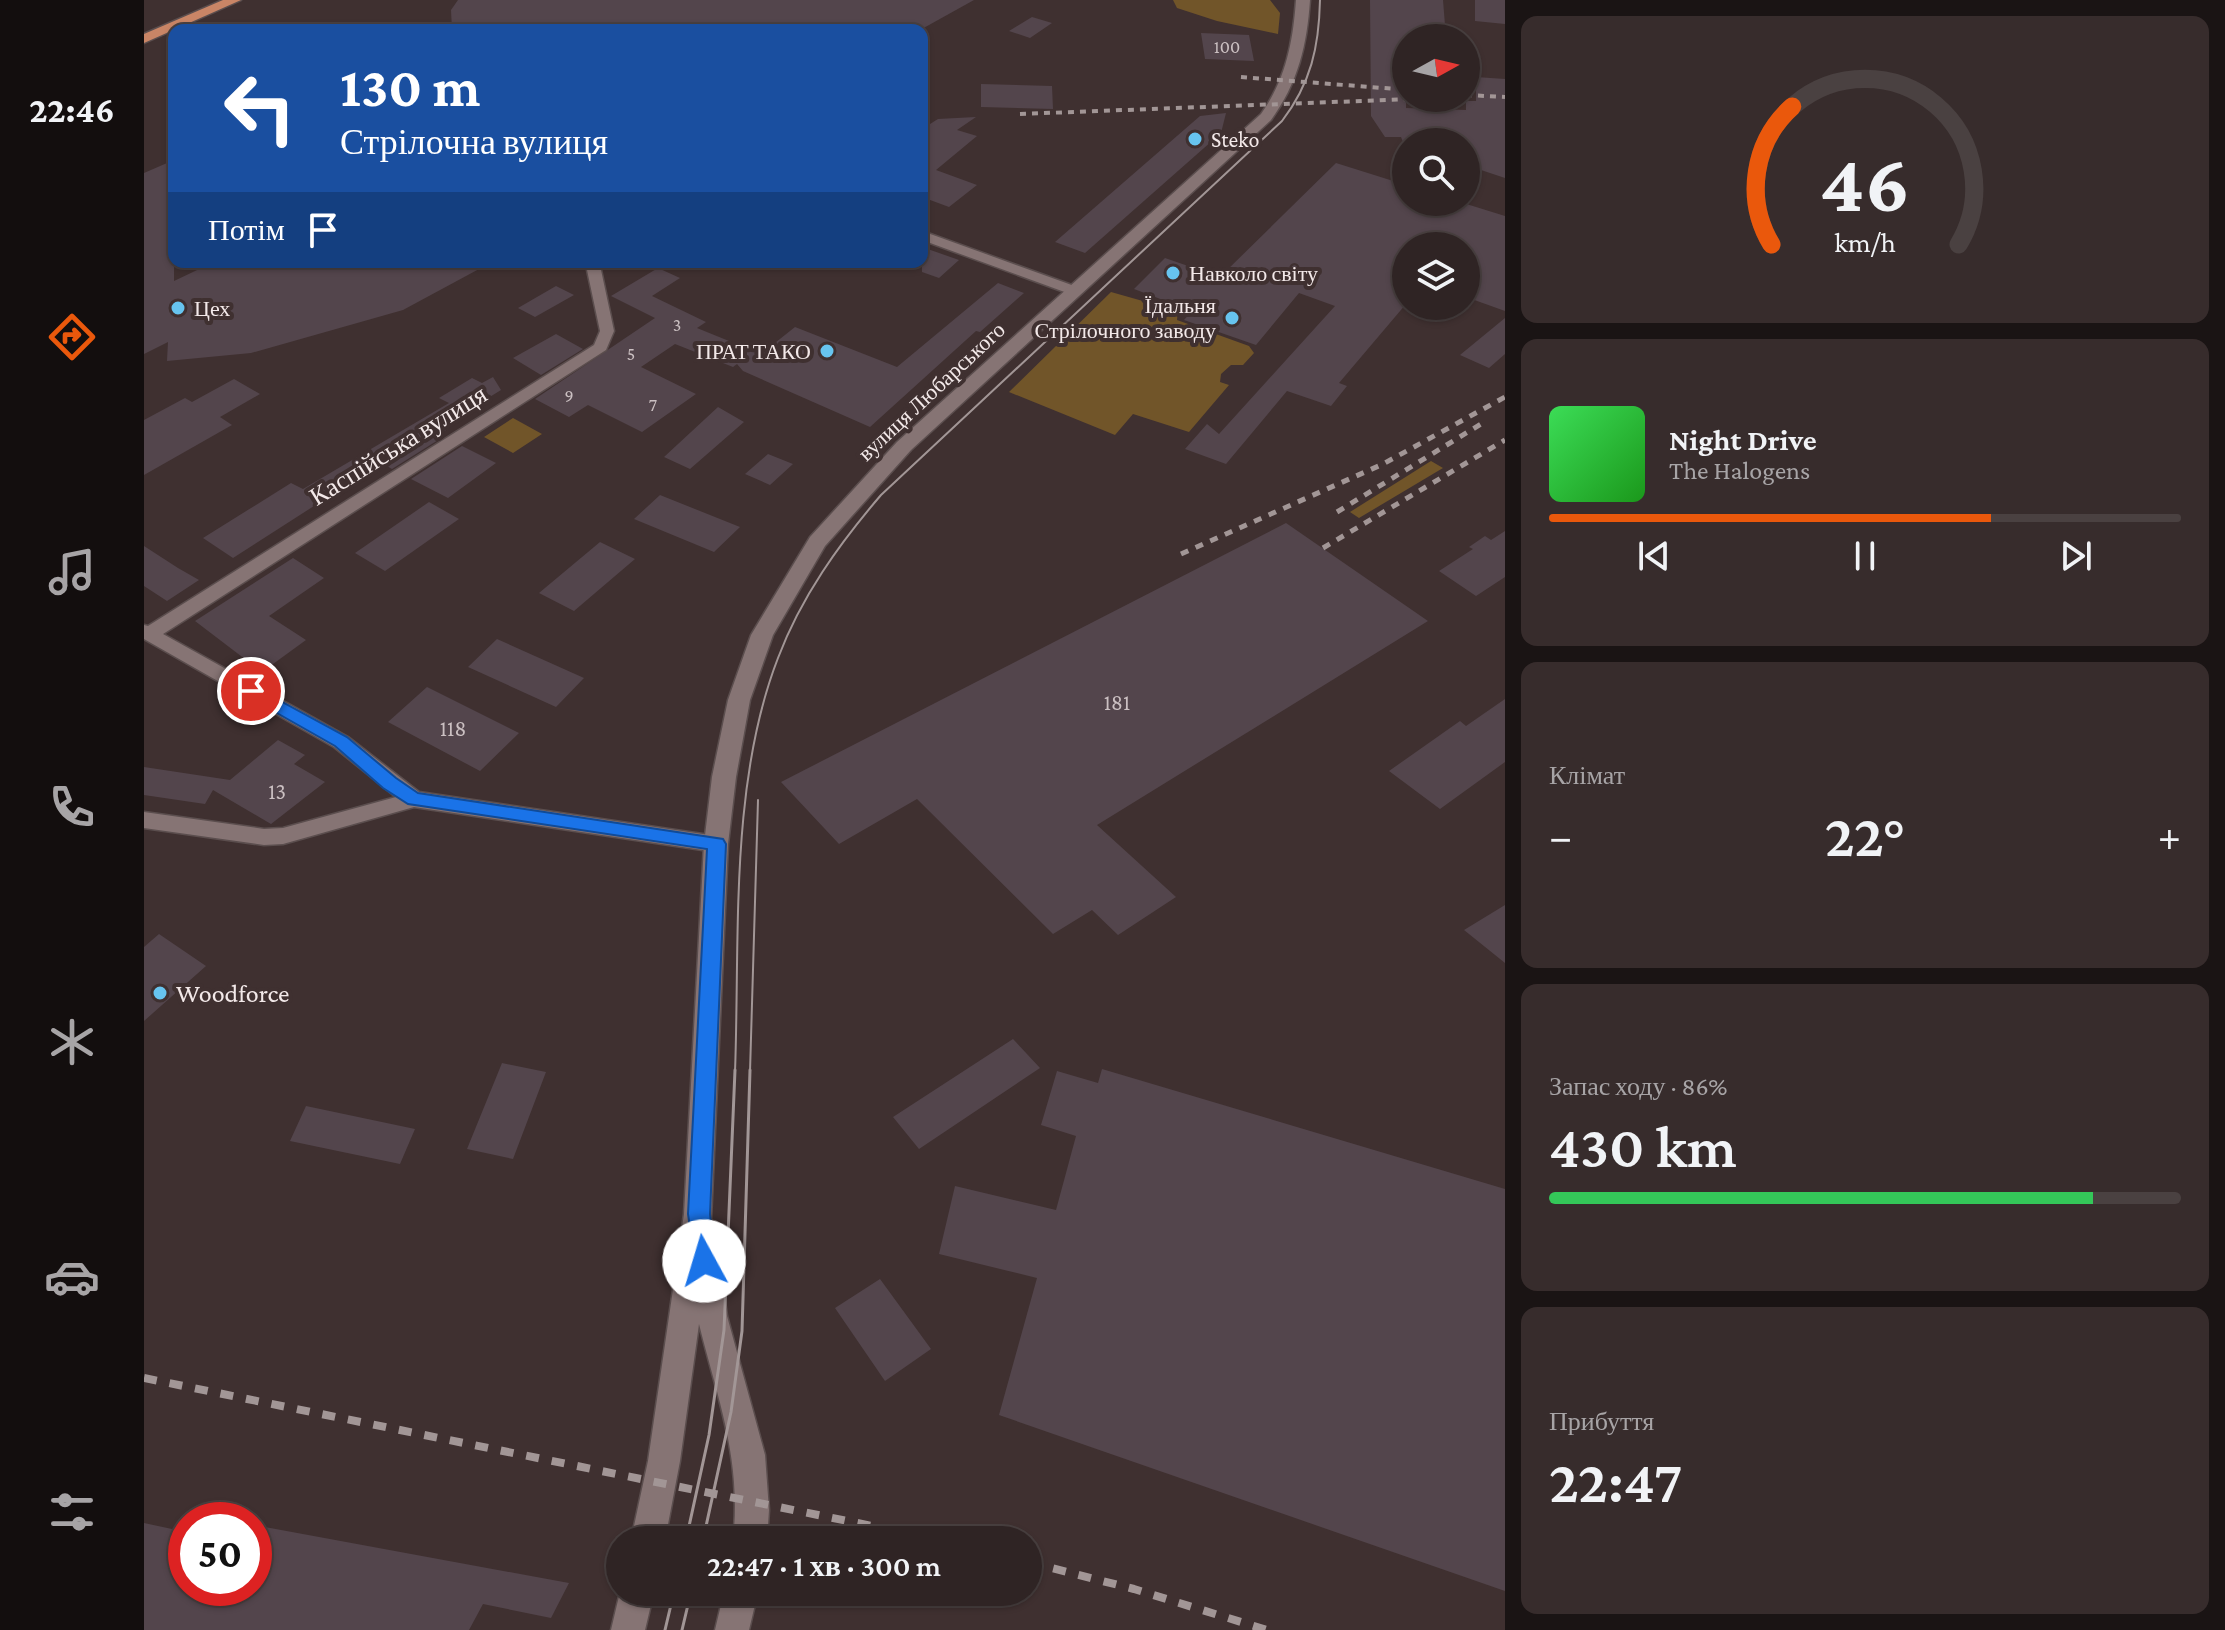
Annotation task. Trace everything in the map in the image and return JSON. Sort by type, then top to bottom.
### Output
[{"type":"main road","points":[[144,27],[207,0]]},
{"type":"main road","points":[[179,24],[234,0]]},
{"type":"main road","name":"вулиця Любарського","points":[[699,1214],[716,844],[731,734],[742,689],[762,635],[817,542],[849,503],[904,446],[1270,111],[1295,64],[1303,0]]},
{"type":"main road","points":[[144,39],[168,29]]},
{"type":"main road","points":[[651,1526],[666,1446],[699,1214]]},
{"type":"main road","points":[[699,1214],[713,1322],[744,1421],[754,1483],[751,1526]]},
{"type":"main road","points":[[628,1630],[634,1606]]},
{"type":"main road","points":[[732,1630],[738,1606]]},
{"type":"street","points":[[928,237],[1075,291]]},
{"type":"street","name":"Каспійська вулиця","points":[[146,633],[601,347],[607,331],[595,268]]},
{"type":"street","points":[[146,633],[341,742],[414,799]]},
{"type":"street","points":[[144,820],[264,837],[283,836],[414,799],[716,844]]},
{"type":"shaded area","points":[[1173,0],[1270,0],[1280,13],[1278,34],[1217,21],[1177,8]]},
{"type":"shaded area","points":[[1111,292],[1178,311],[1177,320],[1249,346],[1254,353],[1243,365],[1231,365],[1221,374],[1220,382],[1229,385],[1189,432],[1133,414],[1115,435],[1009,392]]},
{"type":"shaded area","points":[[513,418],[542,434],[513,453],[484,437]]},
{"type":"shaded area","points":[[1431,461],[1443,468],[1359,518],[1350,512]]},
{"type":"building","points":[[458,0],[974,0],[928,26],[452,24],[451,10]]},
{"type":"building","points":[[1370,0],[1443,0],[1445,24],[1392,24],[1392,112],[1480,112],[1480,77],[1505,79],[1505,178],[1480,170],[1480,128],[1392,128],[1392,137],[1385,137],[1371,116]]},
{"type":"building","points":[[1475,0],[1505,0],[1505,24],[1475,21]]},
{"type":"building","points":[[1032,17],[1052,23],[1030,38],[1009,31]]},
{"type":"building","points":[[1201,33],[1249,35],[1254,61],[1205,59]]},
{"type":"building","points":[[981,84],[1052,86],[1053,109],[981,107]]},
{"type":"building","points":[[1226,113],[1221,133],[1085,253],[1055,242],[1200,116]]},
{"type":"building","points":[[976,117],[957,130],[977,136],[936,170],[977,185],[949,207],[928,199],[928,124],[938,119]]},
{"type":"building","points":[[168,163],[168,268],[174,268],[174,281],[201,268],[481,268],[403,310],[251,353],[167,361],[168,342],[144,354],[144,173]]},
{"type":"building","points":[[1336,163],[1392,181],[1392,216],[1480,216],[1480,208],[1505,216],[1505,311],[1480,302],[1480,232],[1392,232],[1392,320],[1339,383],[1347,386],[1331,406],[1287,391],[1226,464],[1185,449],[1207,424],[1219,434],[1335,306],[1299,293],[1256,345],[1184,320],[1192,311],[1134,289],[1165,258],[1220,277]]},
{"type":"building","points":[[928,249],[959,260],[939,278],[922,272],[922,268],[928,268]]},
{"type":"building","points":[[658,268],[680,278],[652,296],[706,322],[697,328],[761,354],[795,327],[897,367],[998,283],[1024,293],[980,332],[976,331],[870,427],[743,371],[737,364],[733,367],[675,344],[641,367],[696,394],[642,432],[588,405],[569,417],[535,399],[655,318],[611,296]]},
{"type":"building","points":[[556,286],[574,295],[535,317],[518,308]]},
{"type":"building","points":[[1505,318],[1505,354],[1489,368],[1460,355]]},
{"type":"building","points":[[556,334],[583,349],[541,375],[513,358]]},
{"type":"building","points":[[493,377],[501,390],[443,426],[448,429],[439,434],[443,437],[392,469],[387,466],[359,483],[356,479],[233,558],[203,538],[291,483],[303,489],[449,403],[439,398],[472,378],[482,383]]},
{"type":"building","points":[[234,379],[260,394],[220,417],[232,425],[144,475],[144,420],[185,398],[192,402]]},
{"type":"building","points":[[718,407],[744,422],[690,469],[664,457]]},
{"type":"building","points":[[462,446],[496,463],[448,498],[411,479]]},
{"type":"building","points":[[768,454],[793,464],[770,485],[745,474]]},
{"type":"building","points":[[660,495],[740,527],[714,552],[634,519]]},
{"type":"building","points":[[429,502],[459,519],[385,571],[355,553]]},
{"type":"building","points":[[1286,523],[1428,621],[1097,825],[1176,897],[1118,935],[1092,910],[1053,934],[917,799],[839,844],[781,782]]},
{"type":"building","points":[[1505,531],[1505,577],[1476,596],[1439,571],[1473,549],[1469,547],[1485,536],[1491,540]]},
{"type":"building","points":[[600,542],[635,559],[574,611],[539,593]]},
{"type":"building","points":[[144,546],[199,580],[167,601],[144,586]]},
{"type":"building","points":[[293,558],[324,578],[269,616],[306,640],[262,672],[195,621]]},
{"type":"building","points":[[497,639],[584,678],[556,707],[468,667]]},
{"type":"building","points":[[427,687],[519,733],[480,771],[388,722]]},
{"type":"building","points":[[1505,699],[1505,762],[1440,809],[1389,771],[1460,721],[1466,726]]},
{"type":"building","points":[[278,740],[305,755],[294,764],[325,782],[271,824],[213,790],[205,804],[144,795],[144,767],[230,780]]},
{"type":"building","points":[[1505,905],[1505,963],[1464,930]]},
{"type":"building","name":"Woodforce","points":[[159,934],[206,966],[144,1021],[144,947]]},
{"type":"building","points":[[1013,1039],[1040,1068],[919,1149],[893,1117]]},
{"type":"building","points":[[502,1063],[546,1072],[513,1159],[467,1149]]},
{"type":"building","points":[[1102,1069],[1505,1189],[1505,1591],[999,1415],[1037,1278],[939,1254],[955,1186],[1056,1210],[1076,1136],[1041,1125],[1057,1071],[1098,1083]]},
{"type":"building","points":[[306,1106],[415,1129],[400,1164],[290,1141]]},
{"type":"building","points":[[880,1279],[931,1349],[885,1381],[835,1308]]},
{"type":"building","points":[[144,1523],[168,1528],[168,1606],[272,1606],[272,1528],[569,1583],[551,1618],[483,1604],[469,1630],[144,1630]]},
{"type":"tram line","points":[[735,1072],[740,862],[751,757],[762,707],[778,658],[798,614],[836,552],[881,495],[1282,121],[1300,93],[1312,64],[1320,0]]},
{"type":"tram line","points":[[750,1072],[758,800]]},
{"type":"tram line","points":[[689,1526],[709,1435],[724,1330],[735,1070]]},
{"type":"tram line","points":[[706,1526],[731,1412],[742,1331],[750,1070]]},
{"type":"tram line","points":[[665,1630],[671,1606]]},
{"type":"tram line","points":[[682,1630],[688,1606]]},
{"type":"railway","points":[[1241,77],[1392,89]]},
{"type":"railway","points":[[1480,96],[1505,97]]},
{"type":"railway","points":[[1020,114],[1392,100]]},
{"type":"railway","points":[[1181,554],[1383,464],[1505,397]]},
{"type":"railway","points":[[1337,512],[1481,424]]},
{"type":"railway","points":[[1323,548],[1505,440]]},
{"type":"railway","points":[[144,1378],[872,1526]]},
{"type":"railway","points":[[1042,1566],[1134,1589],[1267,1630]]},
{"type":"place","name":"Steko","points":[[1195,139]]},
{"type":"place","name":"Навколо світу","points":[[1173,273]]},
{"type":"place","name":"Цех","points":[[178,308]]},
{"type":"place","name":"Їдальня Стрілочного заводу","points":[[1232,318]]},
{"type":"place","name":"ПРАТ ТАКО","points":[[827,351]]},
{"type":"place","name":"Woodforce","points":[[160,993]]},
{"type":"route","points":[[251,691],[341,742],[414,799],[716,844],[699,1214],[704,1261]]}]
